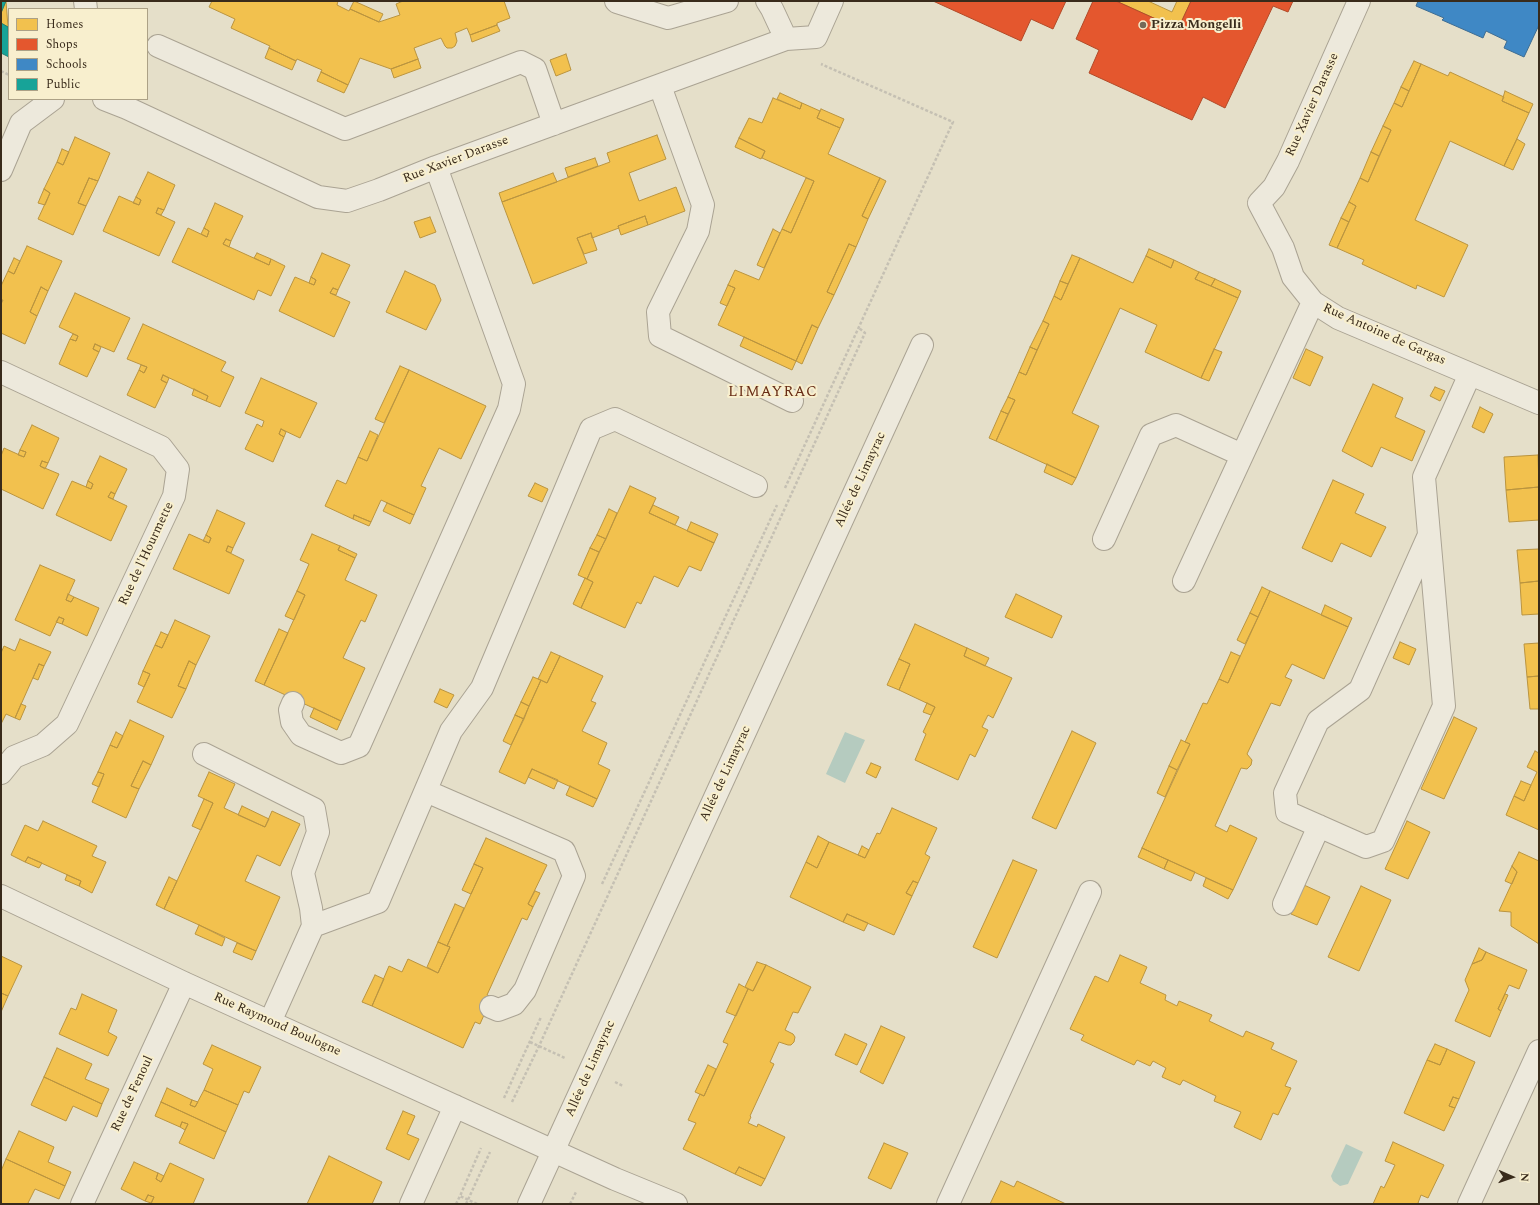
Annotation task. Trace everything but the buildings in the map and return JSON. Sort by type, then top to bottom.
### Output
[{"type":"street","points":[[616,1],[668,18],[727,1]]},
{"type":"street","points":[[767,1],[786,39]]},
{"type":"street","points":[[816,37],[832,1]]},
{"type":"street","name":"Rue Xavier Darasse","points":[[1259,203],[1274,187],[1288,161],[1359,1]]},
{"type":"street","name":"Rue Xavier Darasse","points":[[107,100],[127,108],[318,197],[347,201],[786,39],[816,37]]},
{"type":"street","points":[[158,46],[345,129],[521,62],[535,69],[554,124]]},
{"type":"street","points":[[660,86],[703,205],[698,231],[658,312],[660,336],[792,401]]},
{"type":"street","points":[[1,170],[22,123],[52,100]]},
{"type":"street","points":[[293,703],[290,710],[292,722],[301,735],[341,753],[359,746],[509,409],[514,384],[436,167]]},
{"type":"street","name":"Rue Antoine de Gargas","points":[[1259,203],[1283,248],[1293,277],[1313,302],[1338,318],[1539,403]]},
{"type":"street","points":[[1184,581],[1313,302]]},
{"type":"street","name":"Allée de Limayrac","points":[[529,1204],[922,344]]},
{"type":"street","name":"Rue de l'Hourmette","points":[[1,372],[161,447],[178,469],[174,496],[67,724],[42,745],[14,757],[1,773]]},
{"type":"street","points":[[1429,535],[1360,690],[1318,721],[1285,793],[1287,812],[1366,847],[1383,841],[1444,706],[1424,477],[1470,374]]},
{"type":"street","points":[[313,926],[378,902],[451,731],[482,688],[591,429],[615,419],[756,486]]},
{"type":"street","points":[[1104,539],[1151,435],[1176,425],[1242,455]]},
{"type":"street","points":[[204,754],[314,809],[318,832],[303,873],[311,908],[313,926],[270,1022]]},
{"type":"street","points":[[426,791],[564,851],[574,876],[525,990],[514,1004],[498,1010],[491,1007]]},
{"type":"street","points":[[1284,904],[1319,826]]},
{"type":"street","points":[[948,1204],[1090,892]]},
{"type":"street","name":"Rue Raymond Boulogne","points":[[1,896],[184,983],[554,1151]]},
{"type":"street","name":"Rue de Fenoul","points":[[82,1204],[184,983]]},
{"type":"street","points":[[1468,1204],[1539,1052]]},
{"type":"street","points":[[411,1204],[455,1106]]},
{"type":"street","points":[[554,1151],[615,1179],[676,1204]]},
{"type":"path","points":[[782,494],[953,122],[817,62],[816,37]]},
{"type":"path","points":[[466,1204],[865,333],[858,328]]},
{"type":"path","points":[[600,890],[779,501]]},
{"type":"path","points":[[501,1104],[543,1013]]},
{"type":"path","points":[[530,1042],[572,1061]]},
{"type":"path","points":[[456,1204],[482,1146]]},
{"type":"path","points":[[460,1196],[477,1204]]},
{"type":"shaded area","points":[[845,732],[865,740],[845,783],[826,774]]},
{"type":"shaded area","points":[[1346,1144],[1363,1152],[1348,1184],[1340,1186],[1333,1181],[1331,1176]]},
{"type":"place","name":"Pizza Mongelli","points":[[1143,25]]},
{"type":"district","name":"LIMAYRAC","points":[[773,393]]}]
